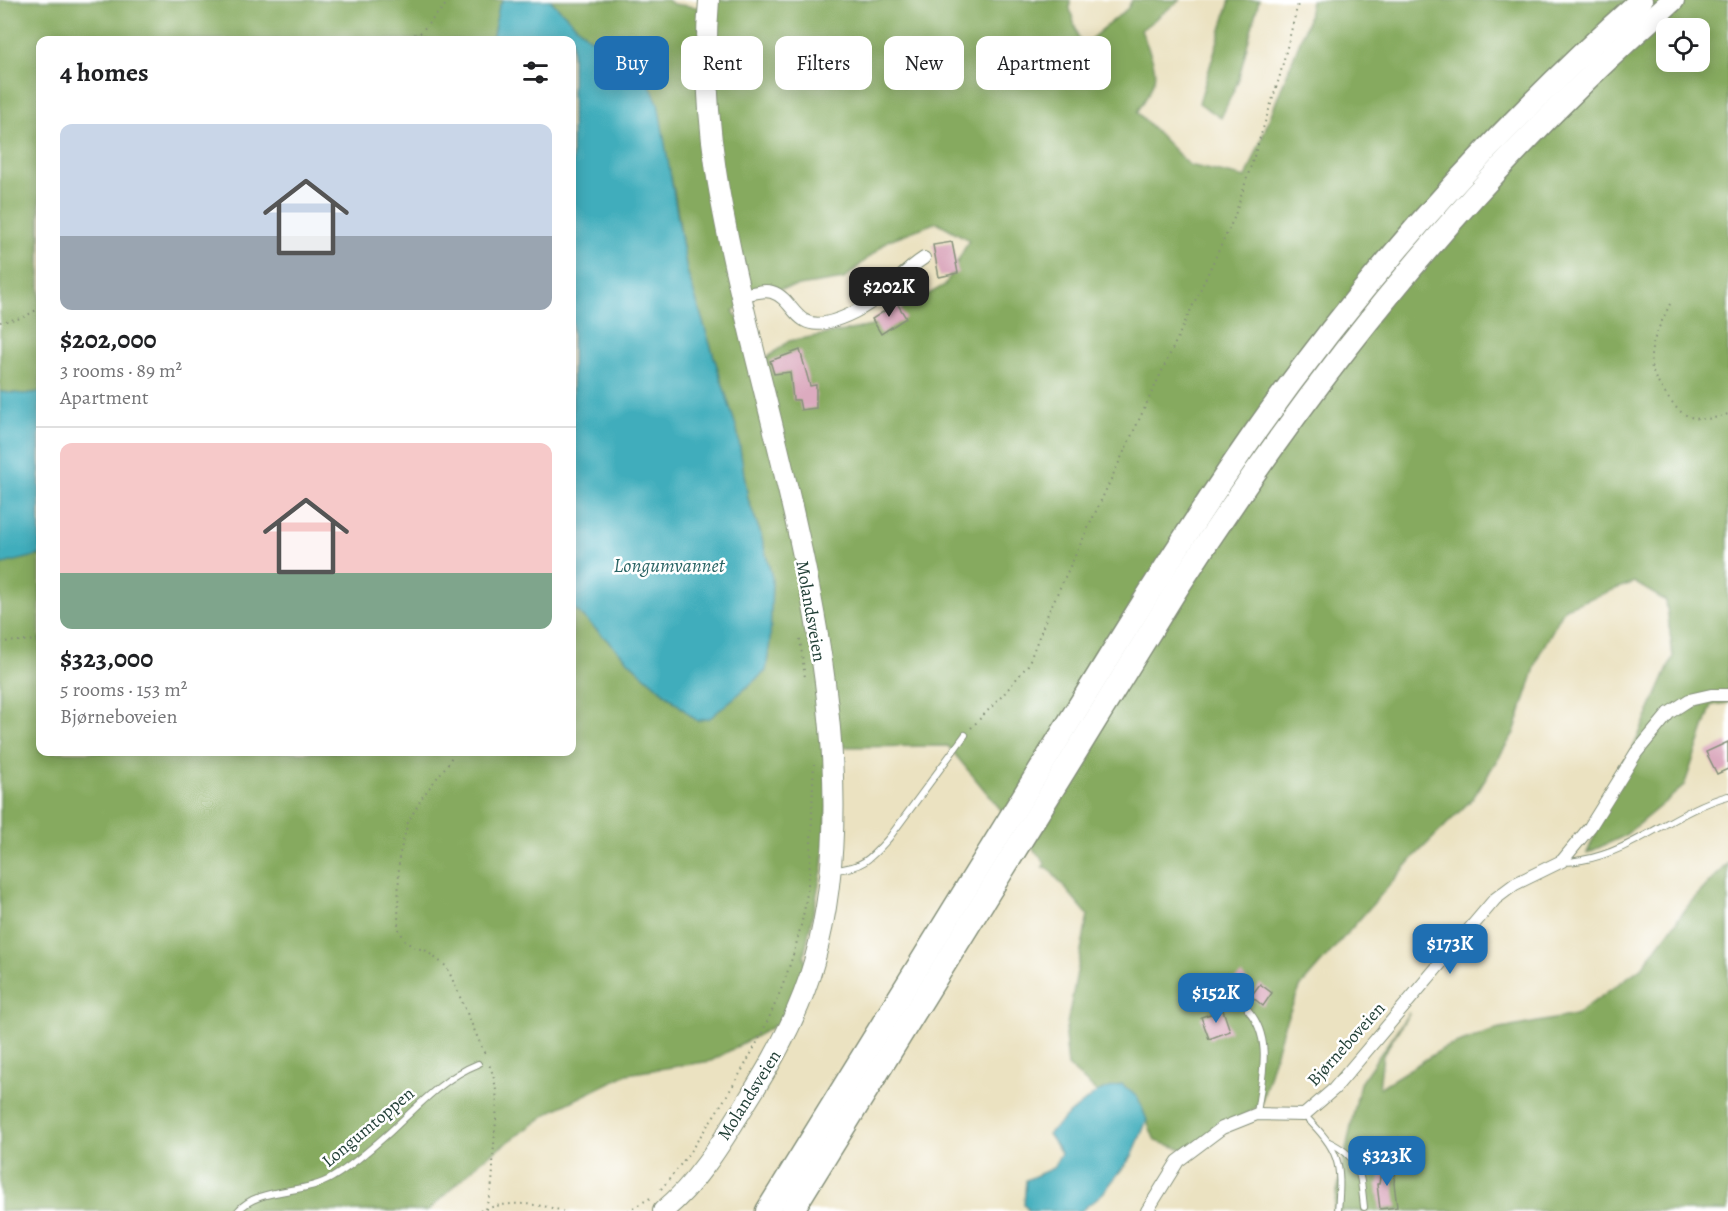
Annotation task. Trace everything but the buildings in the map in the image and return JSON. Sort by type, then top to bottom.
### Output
[{"type":"highway","points":[[767,1211],[1155,584],[1253,436],[1340,320],[1430,212],[1526,110],[1641,0]]},
{"type":"highway","points":[[792,1211],[1178,587],[1285,428],[1370,317],[1461,211],[1556,110],[1673,0]]},
{"type":"main road","name":"Molandsveien","points":[[663,1211],[680,1202],[762,1078],[794,1015],[806,987],[818,945],[827,903],[830,870],[833,784],[827,708],[818,640],[790,505],[722,214],[711,145],[706,68],[709,0]]},
{"type":"street","points":[[740,296],[764,291],[773,292],[803,321],[813,324],[824,323],[839,319],[867,305],[883,294],[907,269],[924,258]]},
{"type":"street","name":"Bjørneboveien","points":[[1304,1115],[1334,1089],[1495,899],[1515,884],[1562,861],[1590,827],[1636,753],[1669,713],[1689,700],[1711,694],[1728,695]]},
{"type":"street","points":[[1147,1211],[1178,1161],[1222,1128],[1257,1113],[1304,1115]]},
{"type":"lane","points":[[830,870],[854,868],[877,851],[965,735]]},
{"type":"lane","points":[[1562,861],[1597,858],[1617,851],[1685,813],[1728,796]]},
{"type":"lane","points":[[1248,1010],[1259,1027],[1264,1050],[1264,1081],[1257,1113]]},
{"type":"lane","name":"Longumtoppen","points":[[238,1211],[248,1203],[272,1193],[309,1187],[334,1177],[389,1133],[451,1077],[478,1064]]},
{"type":"lane","points":[[1304,1115],[1328,1142],[1339,1162],[1341,1179],[1338,1211]]},
{"type":"lane","points":[[1328,1142],[1343,1149],[1353,1158],[1360,1170],[1364,1207]]},
{"type":"path","points":[[410,36],[420,33],[450,0]]},
{"type":"path","points":[[965,735],[1004,695],[1028,665],[1049,611],[1234,218],[1279,79],[1299,0]]},
{"type":"path","points":[[1670,304],[1651,353],[1651,368],[1655,378],[1674,407],[1684,414],[1696,418],[1713,418],[1728,414]]},
{"type":"path","points":[[0,322],[22,318],[36,310]]},
{"type":"path","points":[[0,642],[36,640]]},
{"type":"path","points":[[452,756],[423,796],[408,822],[399,857],[398,928],[406,942],[425,950],[447,967],[471,1026],[494,1073],[498,1101],[493,1190],[485,1209]]},
{"type":"path","points":[[628,1211],[657,1193],[697,1142],[738,1078],[779,996],[805,907],[810,860],[813,780]]},
{"type":"path","points":[[480,1211],[513,1204],[543,1206],[563,1211]]},
{"type":"green space","points":[[0,0],[504,0],[499,7],[493,36],[36,36],[36,392],[0,392]]},
{"type":"green space","points":[[550,0],[668,0],[673,4],[703,8],[705,0],[1070,0],[1070,9],[1078,36],[976,36],[976,90],[1111,90],[1111,36],[1094,36],[1128,8],[1132,0],[1180,0],[1141,30],[1155,72],[1151,89],[1137,112],[1189,165],[1246,178],[1307,23],[1311,0],[1728,0],[1728,703],[1712,705],[1684,786],[1624,836],[1587,853],[1673,657],[1666,601],[1634,582],[1565,608],[1539,655],[1514,733],[1473,798],[1415,856],[1301,986],[1284,1025],[1261,1104],[1192,1152],[1155,1141],[1138,1098],[1122,1084],[1097,1092],[1068,1066],[1065,1035],[1088,915],[1048,868],[1043,867],[1045,863],[948,746],[832,747],[823,866],[804,956],[808,971],[778,1024],[711,1061],[627,1074],[552,1111],[481,1161],[428,1211],[0,1211],[0,563],[36,556],[36,756],[576,756],[576,610],[637,669],[697,721],[766,671],[770,641],[772,578],[761,535],[748,499],[737,430],[687,271],[674,189],[646,90],[669,90],[669,36],[594,36],[594,40],[589,38]],"holes":[[[937,222],[969,240],[945,285],[872,326],[789,341],[763,361],[733,311],[760,292],[844,279],[889,240]]]},
{"type":"green space","points":[[1230,0],[1259,0],[1238,81],[1221,118],[1199,103]]},
{"type":"green space","points":[[1728,863],[1728,1211],[1333,1211],[1360,1083],[1409,1013],[1383,1055],[1379,1088],[1444,1048],[1495,1030],[1575,1015],[1642,967],[1691,902]]},
{"type":"water","name":"Longumvannet","points":[[504,0],[550,0],[589,38],[594,40],[594,90],[652,90],[658,103],[687,271],[737,430],[748,499],[761,535],[772,578],[770,641],[766,671],[710,718],[697,721],[637,669],[576,610],[576,36],[493,36],[499,6]]},
{"type":"water","points":[[0,392],[36,392],[36,556],[0,563]]},
{"type":"water","points":[[1122,1084],[1138,1098],[1147,1120],[1132,1156],[1103,1193],[1081,1211],[1029,1211],[1024,1205],[1026,1180],[1053,1168],[1061,1153],[1048,1134],[1097,1092]]}]
